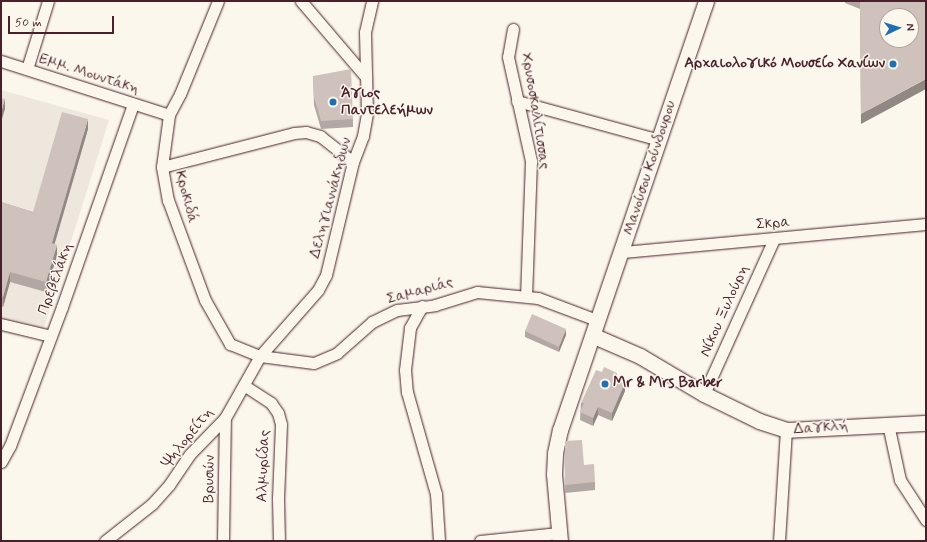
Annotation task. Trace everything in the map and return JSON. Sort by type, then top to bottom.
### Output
[{"type":"main road","name":"Μανούσου Κούνδουρου","points":[[559,537],[555,453],[560,430],[623,252],[706,1]]},
{"type":"main road","name":"Δαγκλή","points":[[594,336],[640,356],[704,394],[759,421],[786,430],[926,423]]},
{"type":"street","points":[[27,69],[48,1]]},
{"type":"street","name":"Κροκιδά","points":[[218,1],[180,94],[168,115],[162,167],[168,200],[205,300],[230,344],[260,356]]},
{"type":"street","points":[[301,1],[366,78]]},
{"type":"street","name":"Δεληγιαννάκηδων","points":[[260,356],[302,312],[318,290],[326,275],[353,162],[363,136],[367,114],[365,32],[372,1]]},
{"type":"street","name":"Χρυσοσκαλίτισσας","points":[[513,29],[508,57],[531,161],[526,296]]},
{"type":"street","name":"Εμμ. Μουντάκη","points":[[1,61],[168,115]]},
{"type":"street","points":[[517,101],[660,140]]},
{"type":"street","name":"Πρεβελάκη","points":[[1,462],[10,446],[51,336],[133,104]]},
{"type":"street","points":[[162,167],[294,133],[306,132],[320,136],[353,162]]},
{"type":"street","name":"Σκρα","points":[[623,252],[926,224]]},
{"type":"street","name":"Νίκου Ξυλούρη","points":[[704,394],[774,239]]},
{"type":"street","name":"Σαμαριάς","points":[[260,356],[301,363],[322,361],[338,353],[372,322],[397,310],[435,305],[477,292],[526,296],[599,322]]},
{"type":"street","points":[[422,306],[410,328],[405,370],[407,392],[436,494],[439,541]]},
{"type":"street","points":[[1,324],[51,336]]},
{"type":"street","name":"Ψηλορείτη","points":[[105,541],[152,504],[190,454],[225,418],[260,356]]},
{"type":"street","name":"Αλμυρίδας","points":[[244,386],[271,403],[278,413],[281,424],[278,498],[280,541]]},
{"type":"street","name":"Βρυσών","points":[[223,541],[225,418]]},
{"type":"street","points":[[888,424],[900,480],[926,520]]},
{"type":"street","points":[[779,541],[786,430]]},
{"type":"street","points":[[480,541],[559,537]]},
{"type":"shaded area","points":[[1,90],[109,120],[43,331],[1,320]]},
{"type":"building","name":"Αρχαιολογικό Μουσείο Χανίων","points":[[860,1],[926,1],[926,79],[861,114]]},
{"type":"building","name":"Άγιος Παντελεήμων","points":[[351,69],[353,119],[321,121],[314,97],[313,76]]},
{"type":"building","points":[[1,98],[5,99],[1,112]]},
{"type":"building","points":[[62,112],[88,119],[52,243],[57,245],[46,282],[10,272],[3,297],[1,296],[1,202],[33,212]]},
{"type":"building","points":[[532,314],[566,329],[559,347],[525,331]]},
{"type":"building","points":[[604,367],[617,373],[614,379],[625,383],[612,413],[598,407],[593,418],[580,412],[584,403],[581,403],[596,370],[602,372]]},
{"type":"building","points":[[582,440],[584,465],[594,464],[595,482],[565,485],[565,441]]},
{"type":"place","name":"Αρχαιολογικό Μουσείο Χανίων","points":[[893,64]]},
{"type":"place","name":"Άγιος Παντελεήμων","points":[[333,102]]},
{"type":"place","name":"Mr & Mrs Barber","points":[[605,384]]}]
